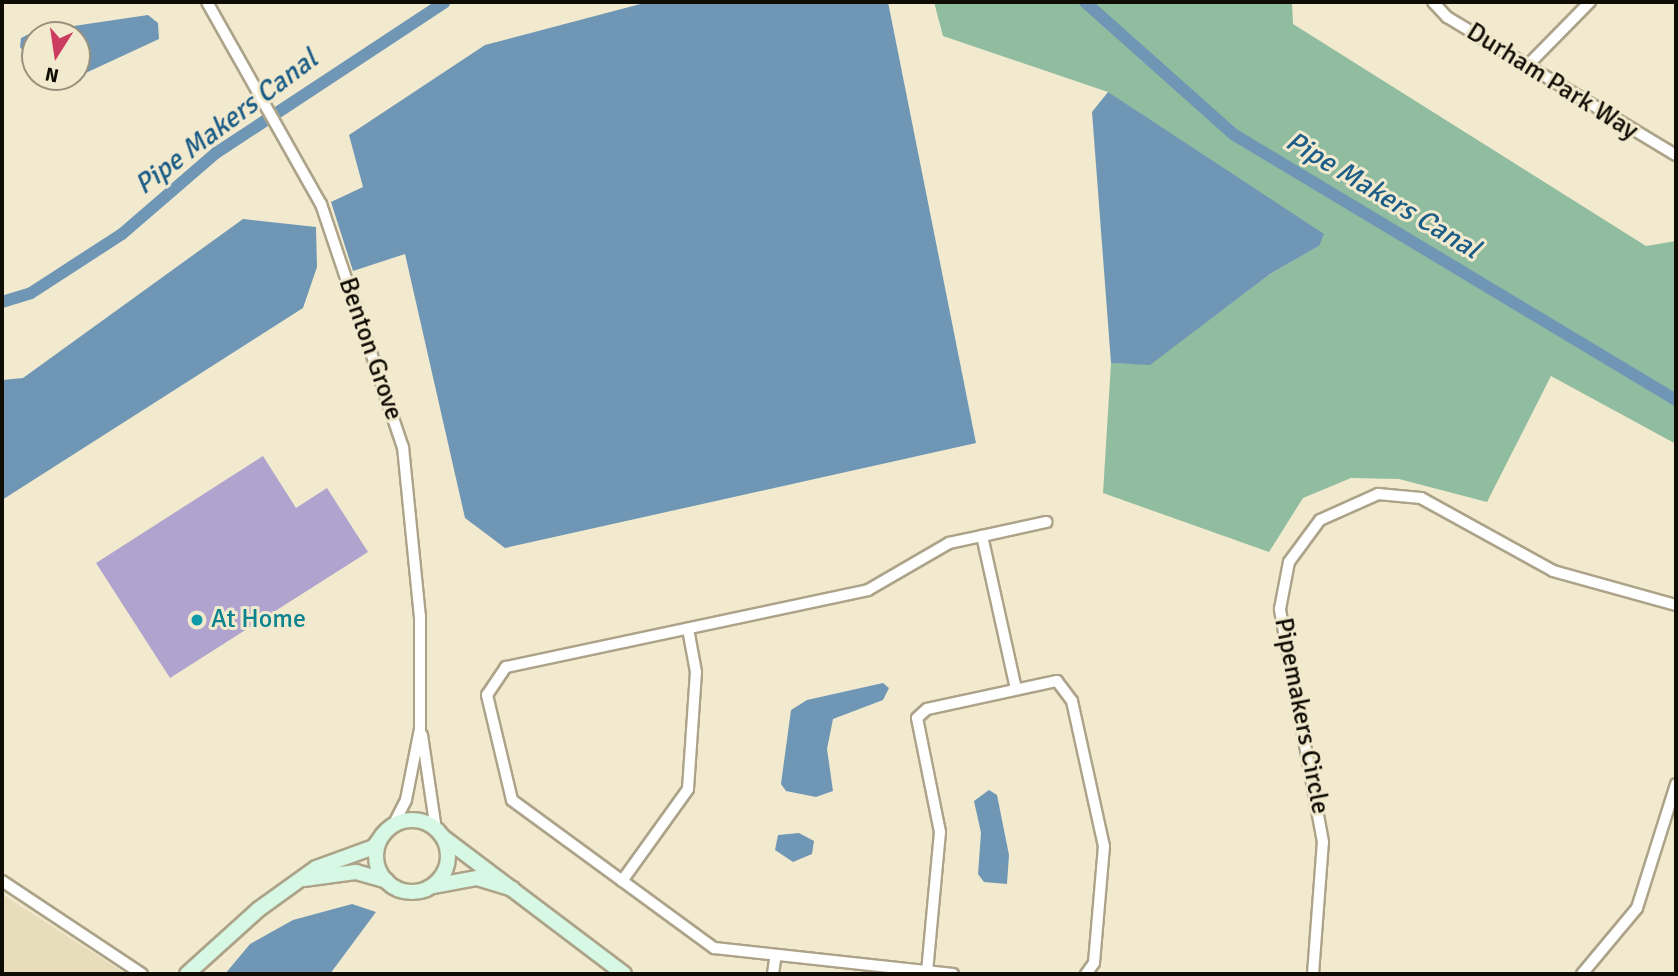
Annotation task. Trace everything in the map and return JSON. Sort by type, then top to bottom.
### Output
[{"type":"street","name":"Benton Grove","points":[[207,2],[321,204],[403,447],[420,616],[420,729],[440,833]]},
{"type":"street","name":"Durham Park Way","points":[[1433,2],[1447,17],[1676,155]]},
{"type":"street","points":[[1527,65],[1590,2]]},
{"type":"street","name":"Pipemakers Circle","points":[[1313,974],[1323,842],[1280,610],[1289,562],[1320,520],[1378,494],[1422,498],[1553,571],[1676,605]]},
{"type":"street","points":[[953,974],[803,967],[714,948],[512,800],[487,695],[506,667],[868,590],[948,543],[1046,522]]},
{"type":"street","points":[[982,536],[1016,689]]},
{"type":"street","points":[[622,881],[688,789],[696,672],[688,629]]},
{"type":"street","points":[[928,972],[940,832],[917,718],[927,709],[1057,681],[1072,701],[1104,846],[1094,963],[1086,974]]},
{"type":"street","name":"Benton Grove","points":[[388,829],[406,800],[420,729]]},
{"type":"street","points":[[1582,974],[1637,908],[1676,783]]},
{"type":"street","points":[[187,974],[233,928],[316,868],[374,847],[388,829],[421,821],[624,974]]},
{"type":"street","points":[[387,881],[376,861],[388,829]]},
{"type":"street","points":[[431,887],[447,864],[440,833]]},
{"type":"street","points":[[304,879],[356,872],[387,881],[403,891],[477,878],[512,889]]},
{"type":"street","points":[[2,881],[142,974]]},
{"type":"street","points":[[772,974],[775,959]]},
{"type":"shaded area","points":[[2,894],[126,974],[2,974]]},
{"type":"green space","points":[[934,2],[1292,2],[1293,24],[1646,246],[1676,241],[1676,444],[1551,376],[1487,502],[1399,479],[1351,478],[1303,498],[1269,552],[1103,493],[1111,363],[1150,364],[1270,274],[1319,246],[1108,92],[943,36]]},
{"type":"water","points":[[648,2],[888,2],[976,443],[505,548],[465,518],[405,254],[353,271],[331,202],[363,187],[349,135],[485,45]]},
{"type":"water","points":[[148,15],[158,23],[159,39],[91,71],[91,23]]},
{"type":"water","points":[[1108,92],[1324,234],[1319,246],[1270,274],[1150,365],[1111,363],[1092,112]]},
{"type":"water","points":[[243,219],[316,227],[317,267],[303,308],[2,500],[2,380],[23,378]]},
{"type":"water","points":[[883,683],[889,688],[883,700],[833,719],[827,749],[833,791],[816,797],[786,791],[781,784],[791,710],[807,700]]},
{"type":"water","points":[[989,790],[997,795],[1009,855],[1007,884],[984,882],[978,874],[981,833],[974,801]]},
{"type":"water","points":[[799,833],[814,841],[812,854],[793,862],[775,850],[778,835]]},
{"type":"water","points":[[352,904],[376,912],[330,974],[225,974],[250,944],[293,920]]},
{"type":"building","name":"At Home","points":[[263,456],[296,508],[327,488],[368,552],[170,678],[96,563]]},
{"type":"waterway","name":"Pipe Makers Canal","points":[[2,302],[31,293],[122,234],[216,153],[445,2]]},
{"type":"waterway","name":"Pipe Makers Canal","points":[[1085,2],[1233,134],[1676,400]]},
{"type":"place","name":"At Home","points":[[197,620]]}]
